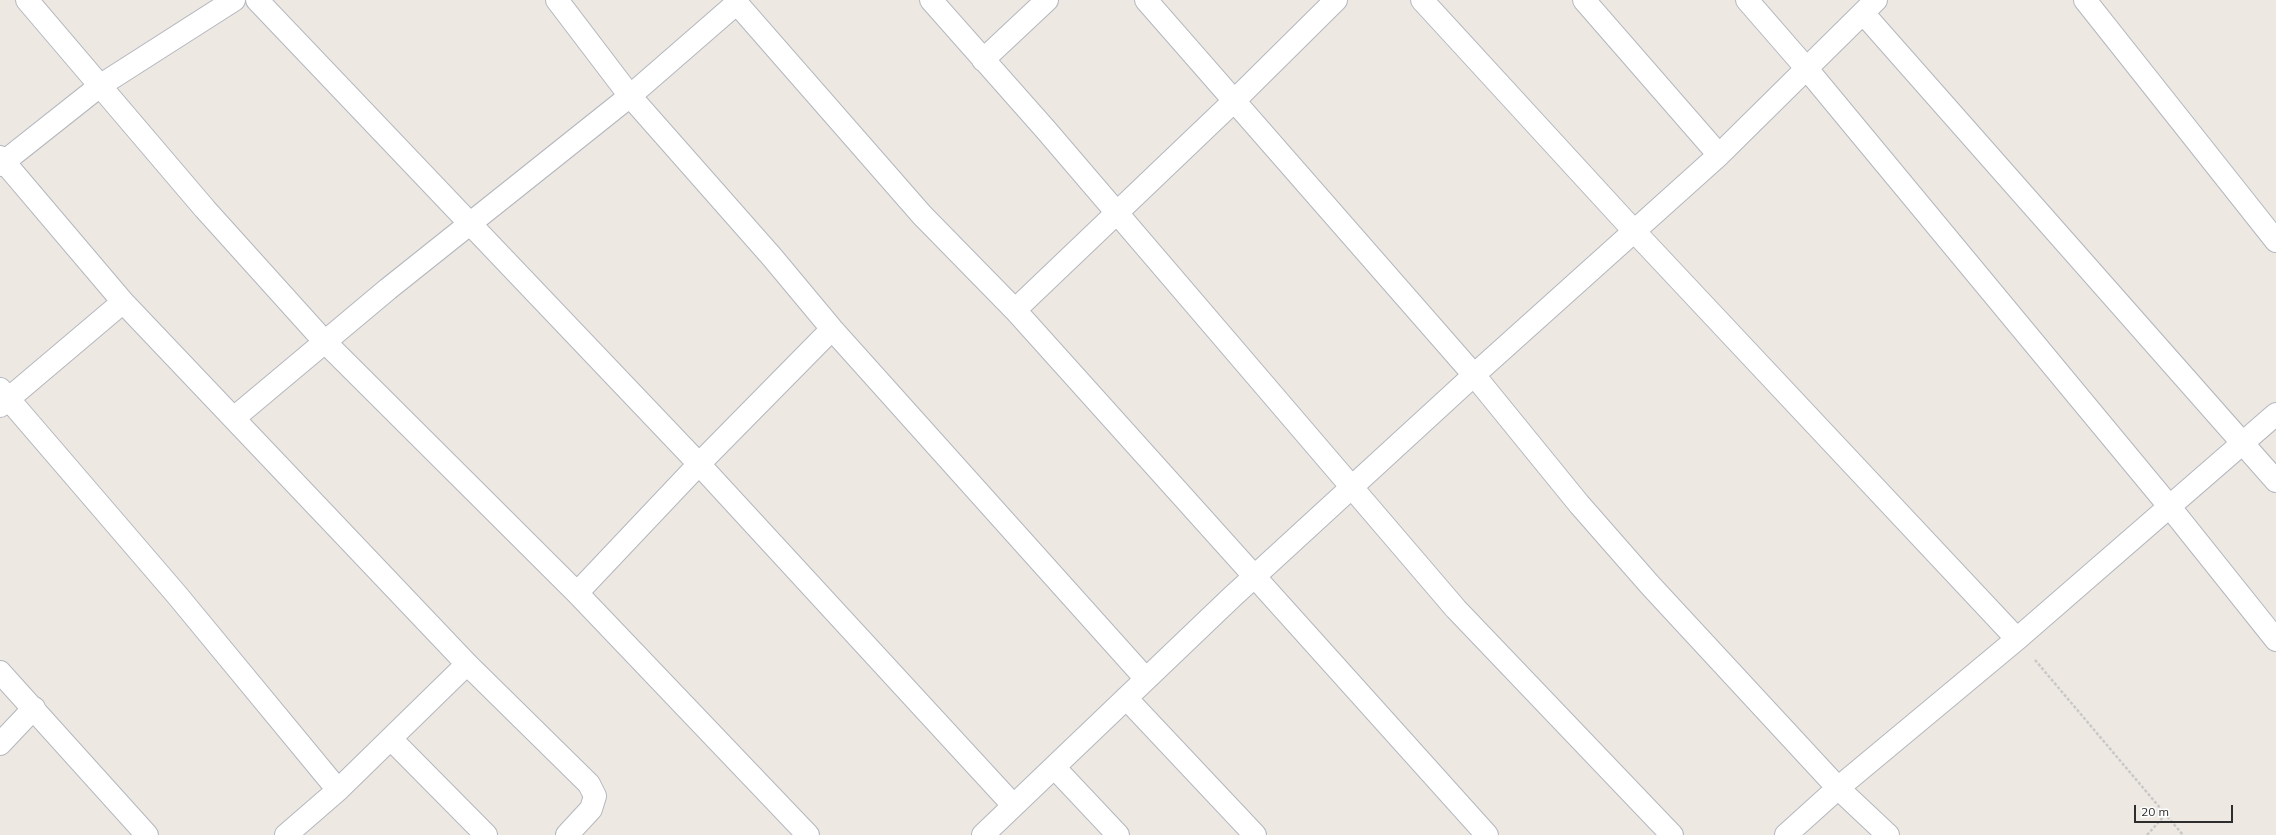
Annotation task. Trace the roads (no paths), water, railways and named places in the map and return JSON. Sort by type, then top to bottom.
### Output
[{"type":"street","points":[[27,0],[101,85],[205,209],[324,341],[577,593],[808,835]]},
{"type":"street","points":[[234,0],[101,85],[1,161],[123,302],[467,664],[589,784],[595,796],[591,809],[567,835]]},
{"type":"street","points":[[257,0],[699,464],[1013,805]]},
{"type":"street","points":[[557,0],[630,96],[772,257],[832,329],[1146,679]]},
{"type":"street","points":[[931,0],[1456,609],[1672,835]]},
{"type":"street","points":[[983,60],[1047,0]]},
{"type":"street","points":[[1146,0],[1474,375],[1599,527],[1838,788],[1888,835]]},
{"type":"street","points":[[1015,310],[1083,244],[1117,214],[1336,0]]},
{"type":"street","points":[[1422,0],[1635,232],[2017,638]]},
{"type":"street","points":[[1584,0],[1719,155]]},
{"type":"street","points":[[1747,0],[1807,69],[2169,506],[2276,640]]},
{"type":"street","points":[[2085,0],[2276,241]]},
{"type":"street","points":[[234,418],[324,341],[630,96],[736,2],[922,215],[1015,310],[1487,835]]},
{"type":"street","points":[[983,835],[1255,576],[1474,375],[1719,155],[1870,7],[2276,481]]},
{"type":"street","points":[[123,302],[3,398],[176,595],[338,790]]},
{"type":"street","points":[[577,593],[699,464],[832,329]]},
{"type":"street","points":[[1786,835],[1838,788],[2017,638],[2276,414]]},
{"type":"street","points":[[286,835],[338,790],[467,664]]},
{"type":"street","points":[[0,672],[147,835]]},
{"type":"street","points":[[1126,698],[1255,835]]},
{"type":"street","points":[[0,744],[34,708]]},
{"type":"street","points":[[391,739],[486,835]]},
{"type":"street","points":[[1054,766],[1118,835]]}]
